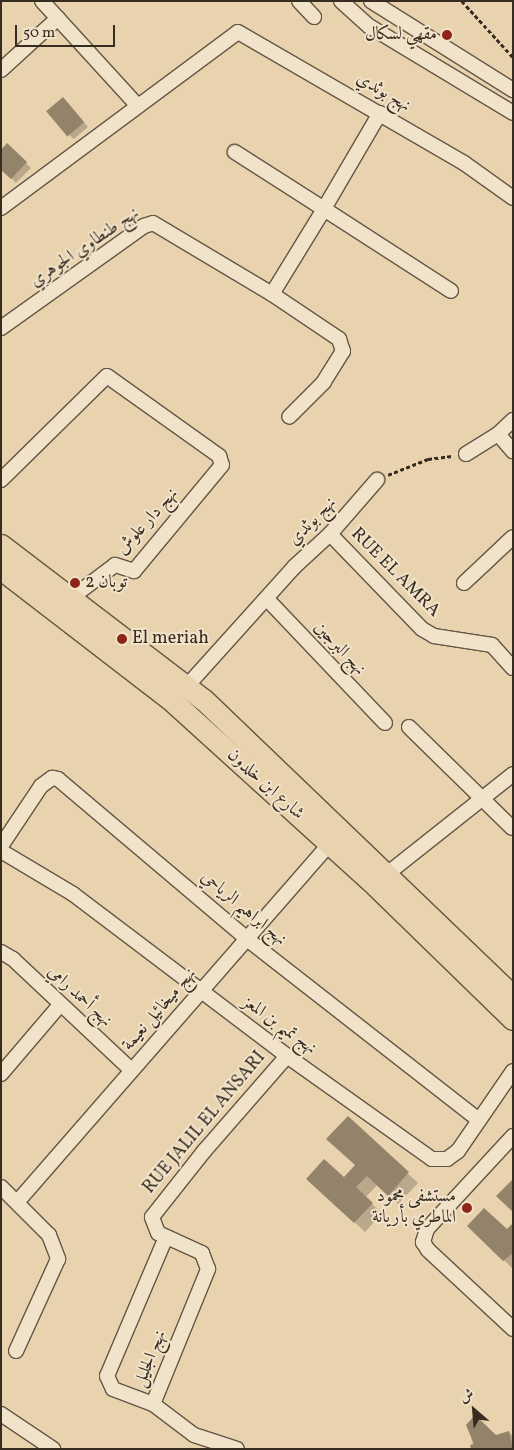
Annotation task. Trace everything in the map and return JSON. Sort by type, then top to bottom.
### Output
[{"type":"highway","name":"شارع ابن خلدون","points":[[1,545],[187,686],[510,992]]},
{"type":"highway","name":"شارع ابن خلدون","points":[[1,569],[148,680],[330,844],[513,1019]]},
{"type":"street","points":[[1,208],[137,105],[42,1]]},
{"type":"street","points":[[299,1],[314,17]]},
{"type":"street","points":[[341,1],[369,26],[513,113]]},
{"type":"street","points":[[371,1],[513,90]]},
{"type":"street","points":[[1,70],[58,18]]},
{"type":"street","name":"نهج بوثدي","points":[[137,105],[230,36],[242,32],[464,163],[513,198]]},
{"type":"street","points":[[289,417],[324,382],[344,351],[334,336],[272,294],[380,113]]},
{"type":"street","points":[[235,152],[450,291]]},
{"type":"street","name":"نهج طنطاوي الجوهري","points":[[1,328],[153,222],[272,294]]},
{"type":"street","name":"نهج دار علوش","points":[[1,480],[108,376],[219,456],[222,465],[134,571],[115,565],[71,598]]},
{"type":"street","points":[[466,454],[498,434],[513,420]]},
{"type":"street","points":[[498,434],[513,451]]},
{"type":"street","name":"نهج بوثدي","points":[[187,686],[305,556],[330,534],[377,480]]},
{"type":"street","name":"RUE EL AMRA","points":[[330,534],[422,629],[434,636],[492,645],[513,668]]},
{"type":"street","points":[[464,583],[513,537]]},
{"type":"street","name":"نهج البرجين","points":[[267,600],[385,723]]},
{"type":"street","points":[[409,727],[512,828]]},
{"type":"street","points":[[387,874],[513,774]]},
{"type":"street","name":"نهج ابراهيم الرياحي","points":[[1,846],[42,786],[52,778],[58,779],[247,939],[479,1120]]},
{"type":"street","name":"نهج ميخائيل نعيمة","points":[[18,1201],[330,844]]},
{"type":"street","name":"نهج تميم بن المعز","points":[[1,851],[73,894],[286,1056],[432,1159],[439,1161],[453,1156],[513,1071]]},
{"type":"street","name":"نهج أحمد رامي","points":[[1,952],[12,958],[131,1070]]},
{"type":"street","points":[[1,1074],[60,1005]]},
{"type":"street","name":"RUE JALIL EL ANSARI","points":[[166,1237],[154,1228],[154,1211],[286,1056]]},
{"type":"street","points":[[513,1136],[427,1229],[423,1242],[428,1250],[513,1329]]},
{"type":"street","points":[[1,1187],[18,1201],[49,1235],[58,1259],[16,1351]]},
{"type":"street","name":"نهج الجليل","points":[[166,1237],[198,1250],[204,1257],[208,1269],[153,1404],[112,1390],[106,1376],[166,1237]]},
{"type":"street","points":[[153,1404],[194,1434],[230,1448]]},
{"type":"street","points":[[1,1414],[53,1449]]},
{"type":"path","points":[[462,1],[513,58]]},
{"type":"path","points":[[377,480],[428,459],[466,454]]},
{"type":"building","points":[[63,97],[84,122],[67,136],[46,111]]},
{"type":"building","points":[[7,143],[27,162],[11,179],[1,170],[1,150]]},
{"type":"building","points":[[348,1116],[409,1172],[388,1196],[367,1176],[356,1187],[373,1203],[354,1223],[306,1179],[324,1159],[344,1177],[355,1165],[326,1139]]},
{"type":"building","points":[[513,1179],[513,1212],[496,1196]]},
{"type":"building","points":[[484,1208],[507,1229],[513,1223],[513,1253],[503,1261],[467,1226]]},
{"type":"building","points":[[475,1415],[496,1435],[509,1431],[513,1449],[471,1449],[470,1445],[474,1444],[466,1425]]},
{"type":"place","name":"مقهي لسكال","points":[[447,35]]},
{"type":"place","name":"توبان 2","points":[[75,583]]},
{"type":"place","name":"El meriah","points":[[122,639]]},
{"type":"place","name":"مستشفى محمود الماطري بأريانة","points":[[467,1208]]}]
